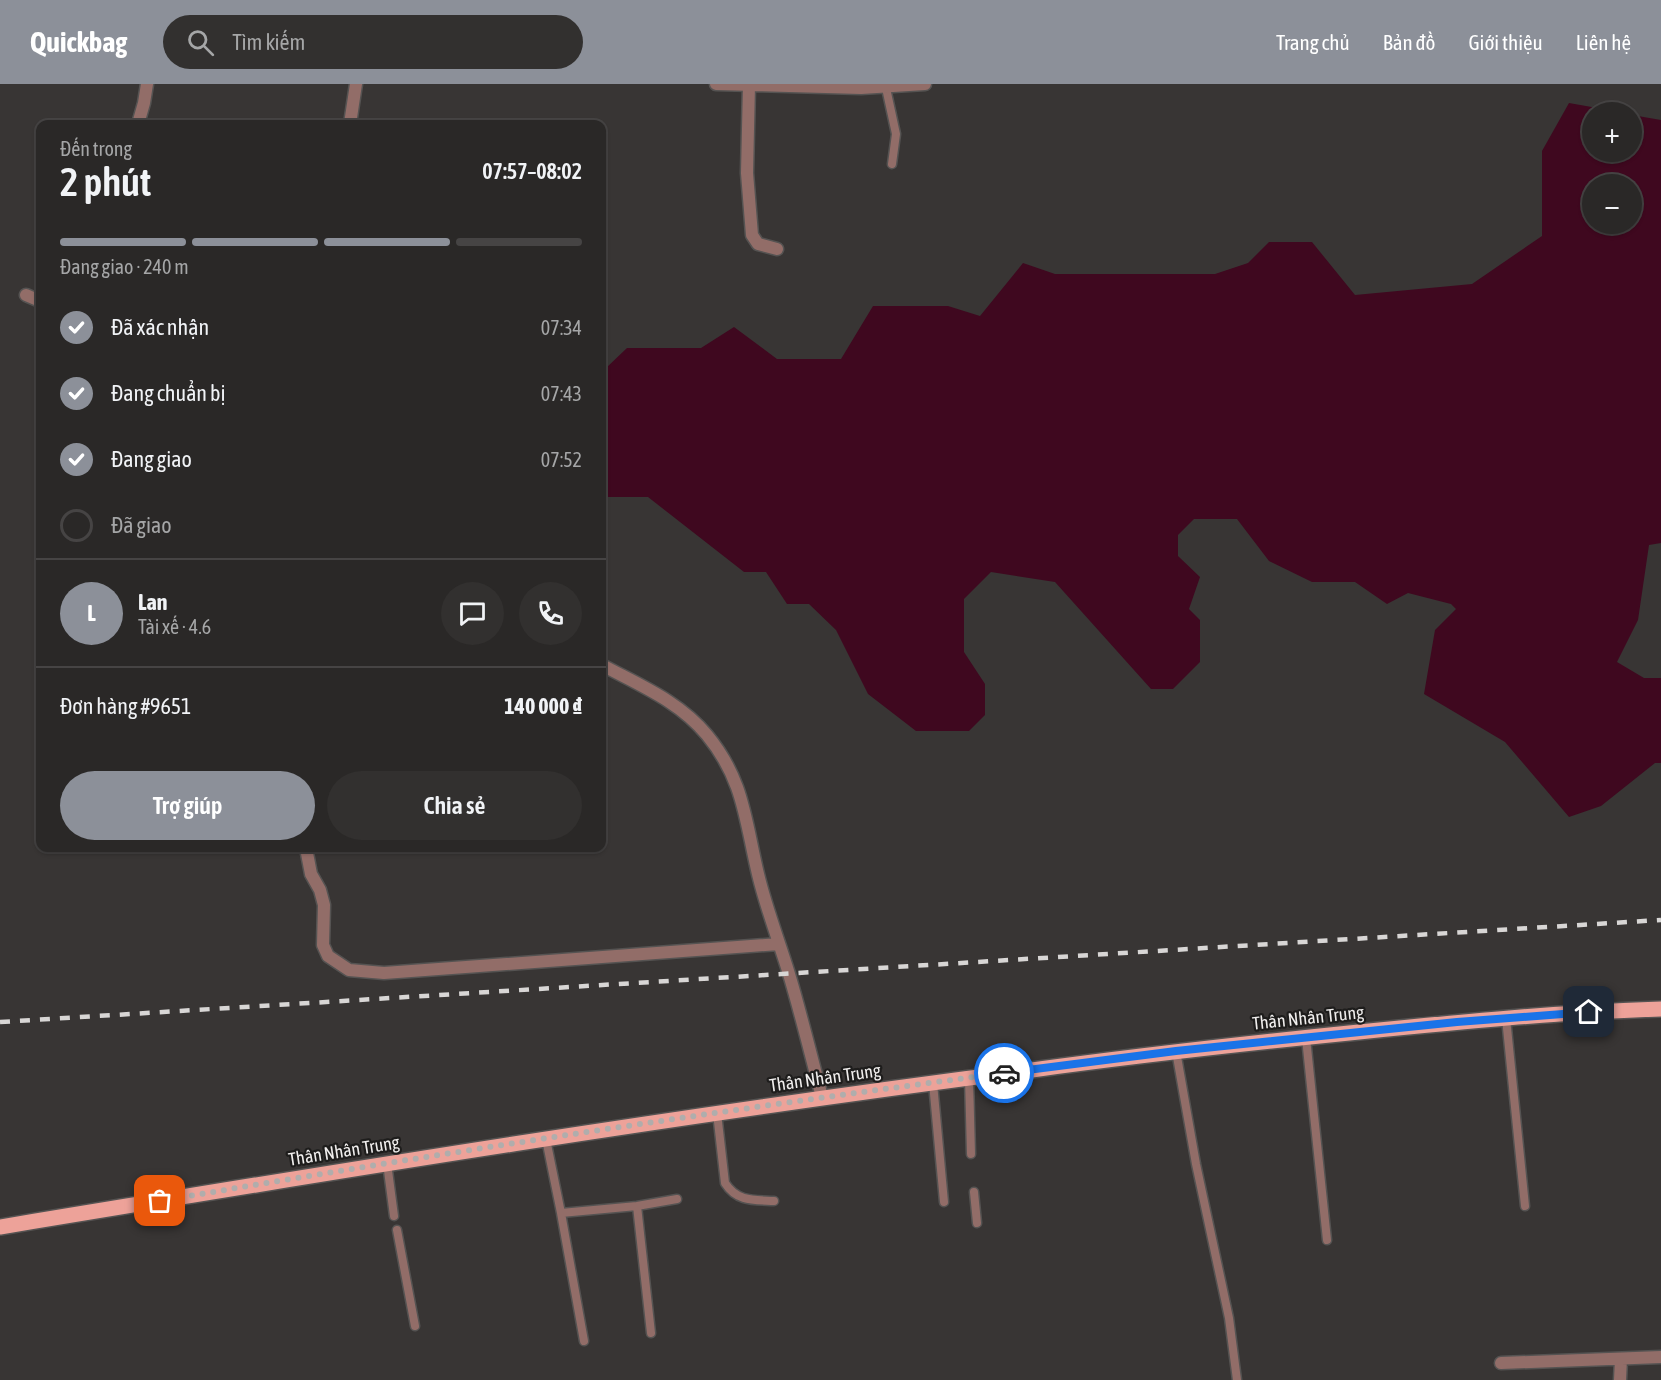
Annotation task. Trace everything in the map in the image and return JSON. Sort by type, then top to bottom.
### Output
[{"type":"main road","name":"Thân Nhân Trung","points":[[0,1227],[387,1163],[822,1097],[1176,1051],[1569,1012],[1661,1009]]},
{"type":"street","points":[[139,120],[147,84]]},
{"type":"street","points":[[351,120],[356,84]]},
{"type":"street","points":[[716,84],[886,88],[925,84]]},
{"type":"street","points":[[749,85],[747,173],[752,235],[758,244],[777,249]]},
{"type":"street","points":[[26,295],[36,299]]},
{"type":"street","points":[[606,667],[666,699],[686,713],[706,734],[721,755],[738,787],[746,813],[758,874],[822,1097]]},
{"type":"street","points":[[307,852],[311,874],[320,890],[324,905],[323,945],[328,956],[349,970],[384,973],[779,944]]},
{"type":"street","points":[[1501,1363],[1661,1357]]},
{"type":"street","points":[[1620,1380],[1621,1359]]},
{"type":"lane","points":[[886,88],[894,116],[896,134],[892,164]]},
{"type":"lane","points":[[1506,1018],[1525,1206]]},
{"type":"lane","points":[[1306,1038],[1327,1240]]},
{"type":"lane","points":[[1176,1051],[1196,1164],[1229,1318],[1237,1380]]},
{"type":"lane","points":[[969,1078],[971,1154]]},
{"type":"lane","points":[[933,1083],[944,1202]]},
{"type":"lane","points":[[717,1113],[726,1183],[730,1190],[741,1199],[774,1201]]},
{"type":"lane","points":[[546,1139],[584,1341]]},
{"type":"lane","points":[[387,1163],[394,1216]]},
{"type":"lane","points":[[974,1192],[977,1223]]},
{"type":"lane","points":[[561,1213],[637,1206],[677,1199]]},
{"type":"lane","points":[[637,1206],[651,1332]]},
{"type":"lane","points":[[397,1230],[415,1326]]},
{"type":"shaded area","points":[[1569,103],[1582,105],[1582,162],[1642,162],[1642,117],[1661,120],[1661,543],[1649,545],[1638,620],[1617,662],[1644,678],[1661,678],[1661,763],[1655,763],[1601,806],[1569,817],[1505,742],[1424,694],[1435,630],[1456,609],[1451,604],[1408,593],[1387,604],[1355,582],[1312,582],[1269,561],[1237,519],[1194,519],[1178,535],[1178,556],[1200,577],[1189,609],[1200,620],[1200,662],[1173,689],[1151,689],[1055,582],[991,572],[964,599],[964,652],[985,684],[985,715],[969,731],[916,731],[868,694],[836,630],[809,604],[787,604],[766,572],[744,572],[648,497],[606,497],[606,368],[627,348],[701,348],[734,327],[777,359],[841,359],[873,306],[948,306],[980,316],[1023,263],[1055,274],[1215,274],[1248,263],[1269,242],[1312,242],[1355,295],[1472,284],[1542,236],[1542,151]]},
{"type":"railway","points":[[0,1022],[1661,920]]},
{"type":"way so far","points":[[160,1201],[387,1163],[804,1100],[1004,1073]]},
{"type":"route","points":[[1004,1073],[1176,1051],[1457,1022],[1589,1012]]}]
